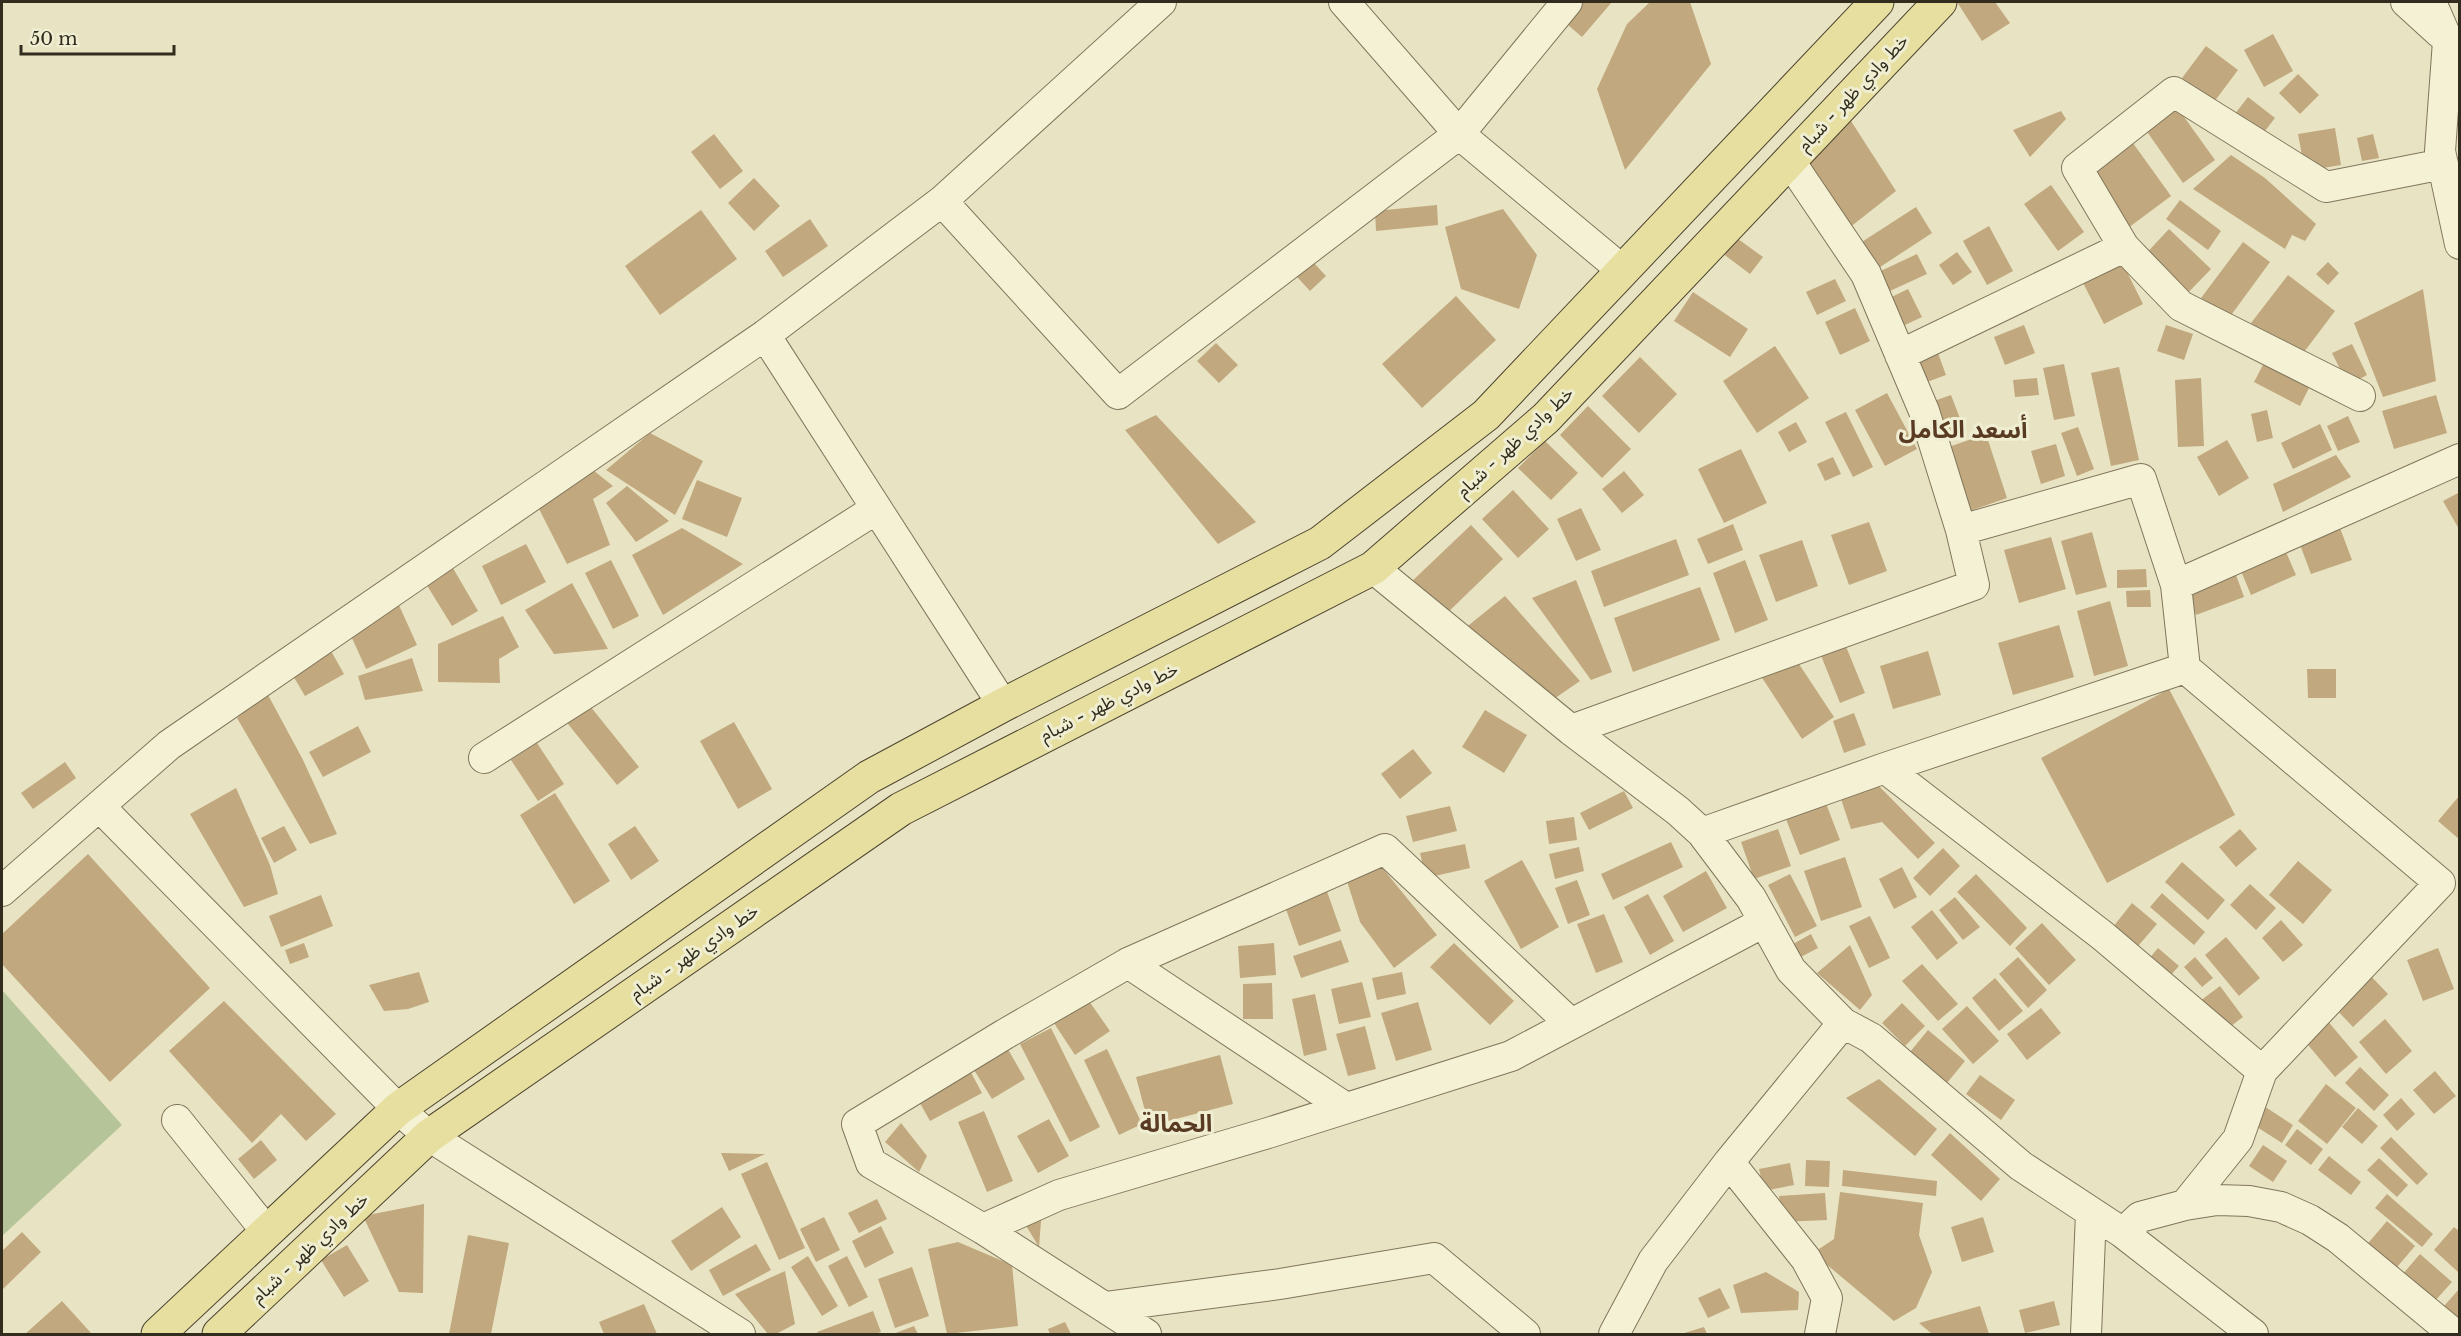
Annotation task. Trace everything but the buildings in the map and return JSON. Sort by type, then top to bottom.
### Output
[{"type":"main road","points":[[158,1335],[398,1109],[869,777],[1003,705],[1320,543],[1486,415],[1876,2]]},
{"type":"main road","name":"خط وادي ظهر - شبام","points":[[219,1335],[429,1136],[901,809],[1373,568],[1546,418],[1940,2]]},
{"type":"street","points":[[2,891],[169,745],[765,335],[942,201],[1161,2]]},
{"type":"street","points":[[1344,2],[1460,134],[1622,270]]},
{"type":"street","points":[[942,201],[1118,394],[1460,134],[1567,2]]},
{"type":"street","points":[[2406,2],[2454,44]]},
{"type":"street","points":[[2430,2],[2454,44],[2440,151],[2460,244]]},
{"type":"street","points":[[2360,396],[2181,306],[2124,247],[2077,168],[2174,92],[2326,187],[2443,164]]},
{"type":"street","points":[[1571,730],[1974,585],[1961,530],[1924,411],[1866,274],[1789,160]]},
{"type":"street","points":[[1900,355],[2124,247]]},
{"type":"street","points":[[765,335],[1003,705]]},
{"type":"street","points":[[2176,585],[2460,459]]},
{"type":"street","points":[[1961,530],[2140,479],[2176,585],[2186,668],[2440,883],[2262,1071],[2238,1139],[2185,1205]]},
{"type":"street","points":[[484,758],[876,509]]},
{"type":"street","points":[[1373,568],[1571,730],[1678,811],[1702,833],[1751,898],[1791,970],[1843,1023],[1871,1038],[2021,1166],[2123,1233],[2253,1335]]},
{"type":"street","points":[[1702,833],[1885,768],[2186,668]]},
{"type":"street","points":[[1885,768],[2103,936],[2262,1071]]},
{"type":"street","points":[[100,807],[398,1109],[429,1136],[740,1335]]},
{"type":"street","points":[[1146,1335],[983,1229],[871,1163],[857,1124],[1128,963],[1385,849],[1571,1024]]},
{"type":"street","points":[[983,1229],[1059,1195],[1511,1056],[1764,922]]},
{"type":"street","points":[[1128,963],[1346,1108]]},
{"type":"street","points":[[1614,1335],[1653,1261],[1729,1162],[1843,1023]]},
{"type":"street","points":[[177,1120],[267,1232]]},
{"type":"street","points":[[1729,1162],[1806,1259],[1827,1298],[1820,1335]]},
{"type":"street","points":[[2123,1233],[2139,1217],[2185,1205],[2217,1200],[2249,1201],[2281,1208],[2310,1220],[2338,1238],[2454,1335]]},
{"type":"street","points":[[2086,1335],[2091,1213]]},
{"type":"street","points":[[1105,1307],[1280,1284],[1434,1258],[1525,1335]]},
{"type":"green space","points":[[2,990],[122,1125],[2,1236]]},
{"type":"district","name":"أسعد الكامل","points":[[1963,429]]},
{"type":"district","name":"الحمالة","points":[[1176,1123]]}]
